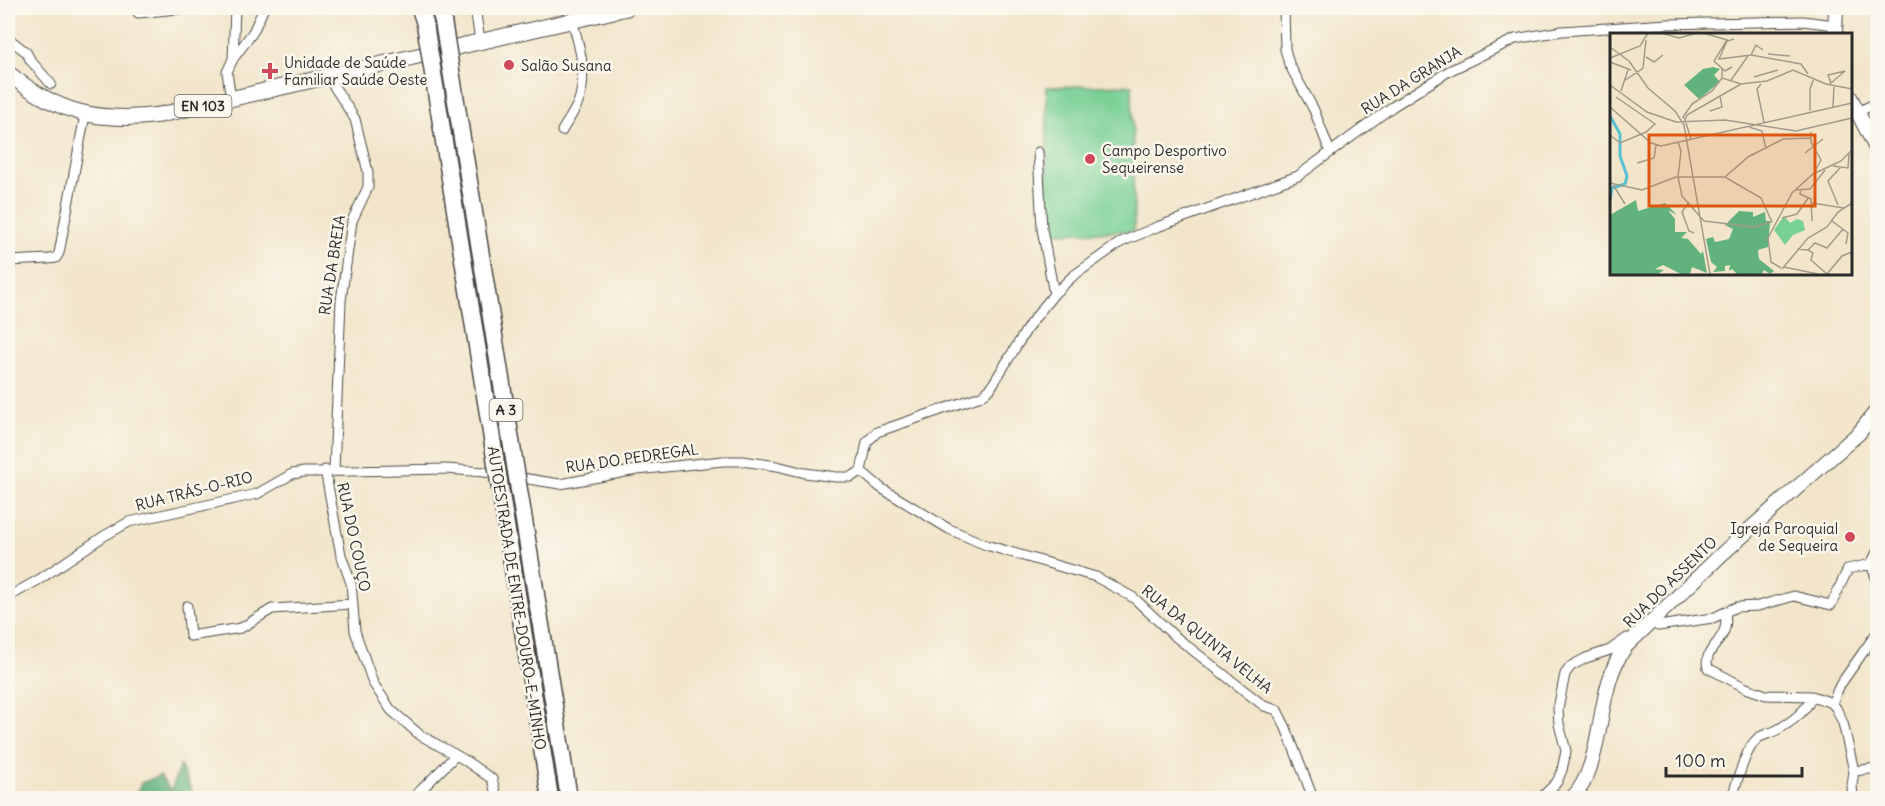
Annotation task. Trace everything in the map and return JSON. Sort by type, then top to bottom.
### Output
[{"type":"highway","name":"AUTOESTRADA DE ENTRE-DOURO-E-MINHO","points":[[420,8],[550,798]]},
{"type":"highway","name":"AUTOESTRADA DE ENTRE-DOURO-E-MINHO","points":[[441,14],[568,798]]},
{"type":"main road","name":"EN 103","points":[[8,73],[41,97],[85,115],[132,119],[160,115],[627,8]]},
{"type":"street","points":[[138,13],[187,8],[229,8]]},
{"type":"street","points":[[233,59],[235,8]]},
{"type":"street","points":[[231,99],[227,72],[233,59],[253,32],[264,8]]},
{"type":"street","points":[[475,8],[480,41]]},
{"type":"street","points":[[1284,8],[1285,49],[1288,64],[1314,110],[1330,152]]},
{"type":"street","points":[[1835,30],[1836,8]]},
{"type":"street","points":[[562,131],[578,102],[581,91],[580,51],[572,20]]},
{"type":"street","name":"RUA DA GRANJA","points":[[861,471],[867,442],[877,432],[981,396],[990,389],[1030,324],[1054,294],[1073,276],[1121,242],[1156,227],[1298,176],[1392,107],[1449,71],[1515,39],[1562,31],[1667,24],[1803,21],[1835,30]]},
{"type":"street","points":[[8,38],[26,52],[51,84]]},
{"type":"street","name":"RUA DA BREIA","points":[[328,77],[355,119],[366,159],[368,179],[368,187],[352,220],[341,301],[329,470]]},
{"type":"street","points":[[1878,102],[1854,114],[1878,152]]},
{"type":"street","points":[[8,261],[50,260],[56,258],[59,253],[85,115]]},
{"type":"street","points":[[1038,152],[1042,229],[1054,294]]},
{"type":"street","name":"RUA DO ASSENTO","points":[[1572,798],[1589,768],[1610,675],[1617,658],[1649,624],[1723,554],[1859,433],[1878,409]]},
{"type":"street","points":[[1859,433],[1878,422]]},
{"type":"street","name":"RUA DO PEDREGAL","points":[[329,470],[447,469],[484,472],[560,484],[637,470],[723,461],[753,463],[836,477],[851,477],[861,471]]},
{"type":"street","name":"RUA TRÁS-O-RIO","points":[[8,597],[129,522],[257,494],[292,474],[329,470]]},
{"type":"street","name":"RUA DO COUÇO","points":[[329,470],[341,555],[351,583],[355,631],[373,683],[391,710],[420,735],[492,779],[497,798]]},
{"type":"street","name":"RUA DA QUINTA VELHA","points":[[861,471],[881,488],[949,529],[986,545],[1096,577],[1134,598],[1172,634],[1264,706],[1276,710],[1286,728],[1313,798]]},
{"type":"street","points":[[1878,550],[1871,564],[1878,583]]},
{"type":"street","points":[[1541,798],[1557,782],[1562,770],[1566,751],[1559,724],[1558,709],[1565,674],[1571,666],[1610,650],[1639,627],[1649,624],[1658,626],[1713,618],[1736,607],[1758,606],[1794,596],[1831,604],[1848,569],[1871,564]]},
{"type":"street","points":[[187,606],[190,636],[241,627],[272,609],[353,604]]},
{"type":"street","points":[[1725,614],[1725,631],[1708,655],[1708,668],[1746,688],[1766,695],[1812,696],[1832,703],[1843,723],[1854,771],[1853,798]]},
{"type":"street","points":[[1832,703],[1840,685],[1878,631]]},
{"type":"street","points":[[1732,798],[1752,747],[1759,738],[1776,730],[1801,713],[1809,704],[1812,696]]},
{"type":"street","points":[[413,798],[456,755]]},
{"type":"street","points":[[1854,771],[1878,768]]},
{"type":"green space","name":"Campo Desportivo Sequeirense","points":[[1132,85],[1134,231],[1047,233],[1047,87]]},
{"type":"green space","points":[[180,765],[195,798],[136,798],[141,783],[160,776],[171,791]]},
{"type":"place","name":"Salão Susana","points":[[509,65]]},
{"type":"place","name":"Unidade de Saúde Familiar Saúde Oeste","points":[[270,71]]},
{"type":"place","name":"Campo Desportivo Sequeirense","points":[[1090,159]]},
{"type":"place","name":"Igreja Paroquial de Sequeira","points":[[1850,537]]}]
